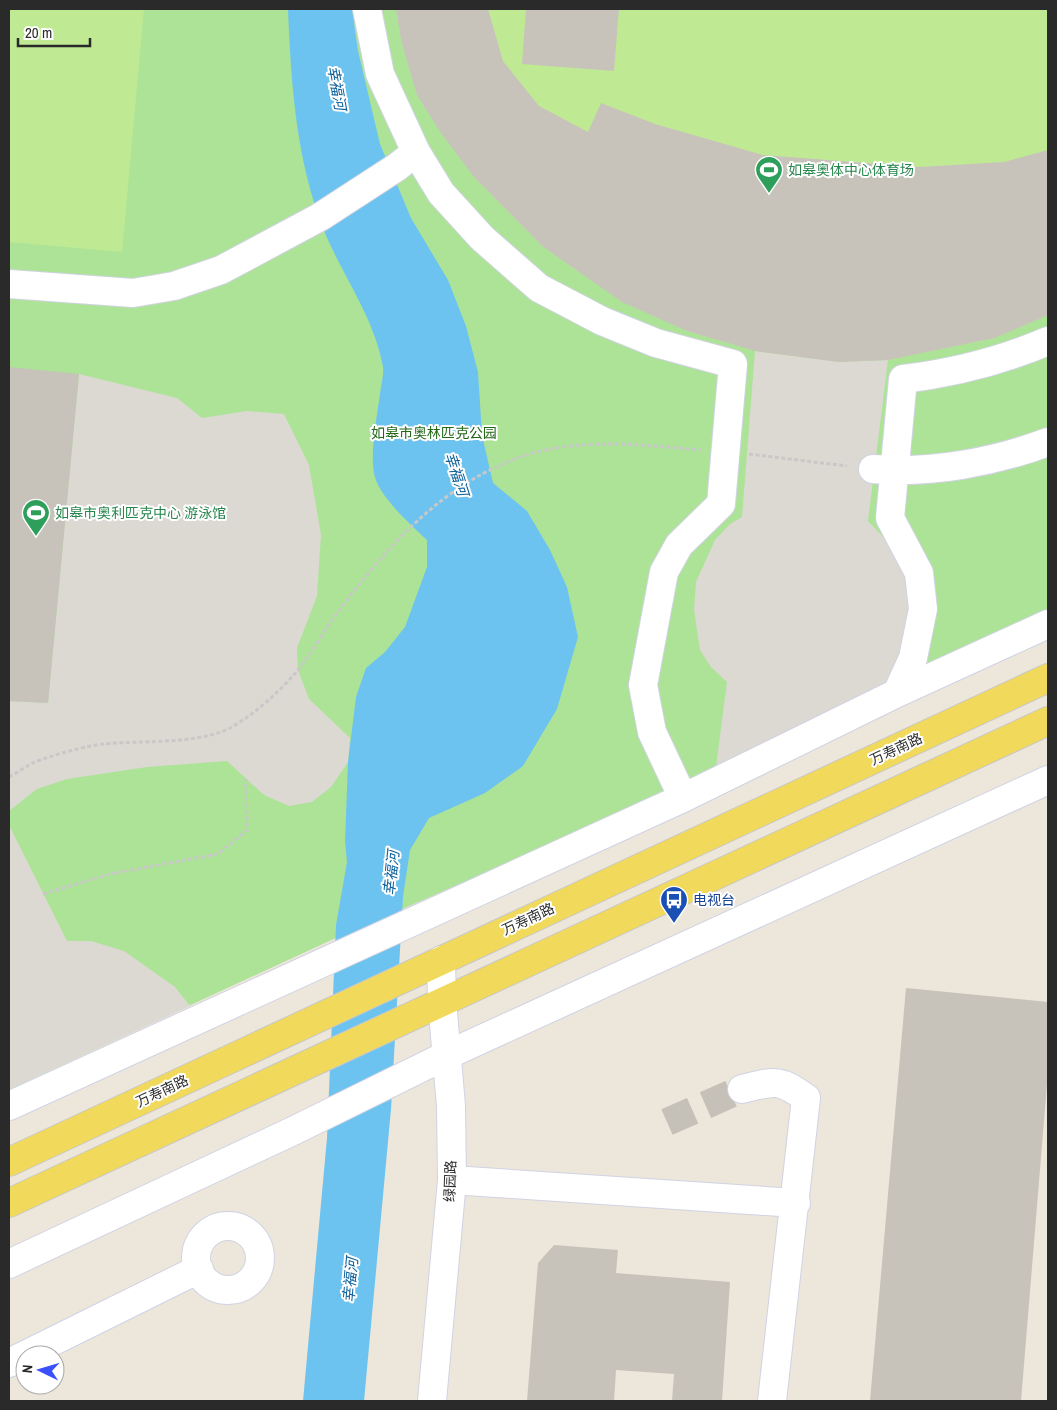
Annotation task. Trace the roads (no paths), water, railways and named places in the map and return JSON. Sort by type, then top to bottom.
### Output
[{"type":"main road","name":"万寿南路","points":[[9,1162],[1048,678]]},
{"type":"main road","points":[[9,1203],[1048,721]]},
{"type":"street","points":[[367,9],[380,74],[407,160],[441,192],[482,238],[539,288],[602,321],[656,344],[733,364],[727,453],[721,504],[679,545],[664,572],[643,685],[652,732],[683,798]]},
{"type":"street","points":[[9,284],[133,293],[174,286],[221,270],[320,217],[407,160]]},
{"type":"street","points":[[897,693],[913,658],[923,610],[919,573],[890,518],[884,470],[903,379],[950,373],[1018,354],[1048,341]]},
{"type":"street","points":[[884,470],[933,468],[1002,457],[1048,442]]},
{"type":"street","points":[[9,1106],[683,798],[897,693],[1048,624]]},
{"type":"street","points":[[9,1264],[295,1130],[447,1055],[1048,780]]},
{"type":"street","name":"绿园路","points":[[432,1401],[452,1180],[441,960]]},
{"type":"street","points":[[742,1089],[767,1083],[785,1084],[806,1098],[796,1203],[772,1401]]},
{"type":"street","points":[[452,1180],[796,1203]]},
{"type":"street","points":[[9,1363],[199,1269]]},
{"type":"water","name":"幸福河","points":[[288,9],[352,9],[358,51],[380,144],[411,218],[448,280],[466,326],[478,372],[482,435],[493,483],[527,511],[550,550],[567,587],[578,637],[557,709],[523,766],[485,793],[429,818],[410,850],[403,897],[391,1109],[364,1401],[303,1401],[327,1138],[336,925],[347,862],[345,841],[348,762],[356,697],[366,668],[385,652],[405,627],[427,567],[427,540],[388,500],[376,482],[373,464],[373,444],[383,367],[379,348],[365,313],[331,246],[314,202],[301,148],[293,93]]},
{"type":"tunnel","points":[[667,1122],[742,1089]]},
{"type":"place","name":"如皋奥体中心体育场","points":[[769,194]]},
{"type":"place","name":"如皋市奥利匹克中心 游泳馆","points":[[36,537]]},
{"type":"place","name":"电视台","points":[[674,924]]},
{"type":"park label","name":"如皋市奥林匹克公园","points":[[434,433]]}]
